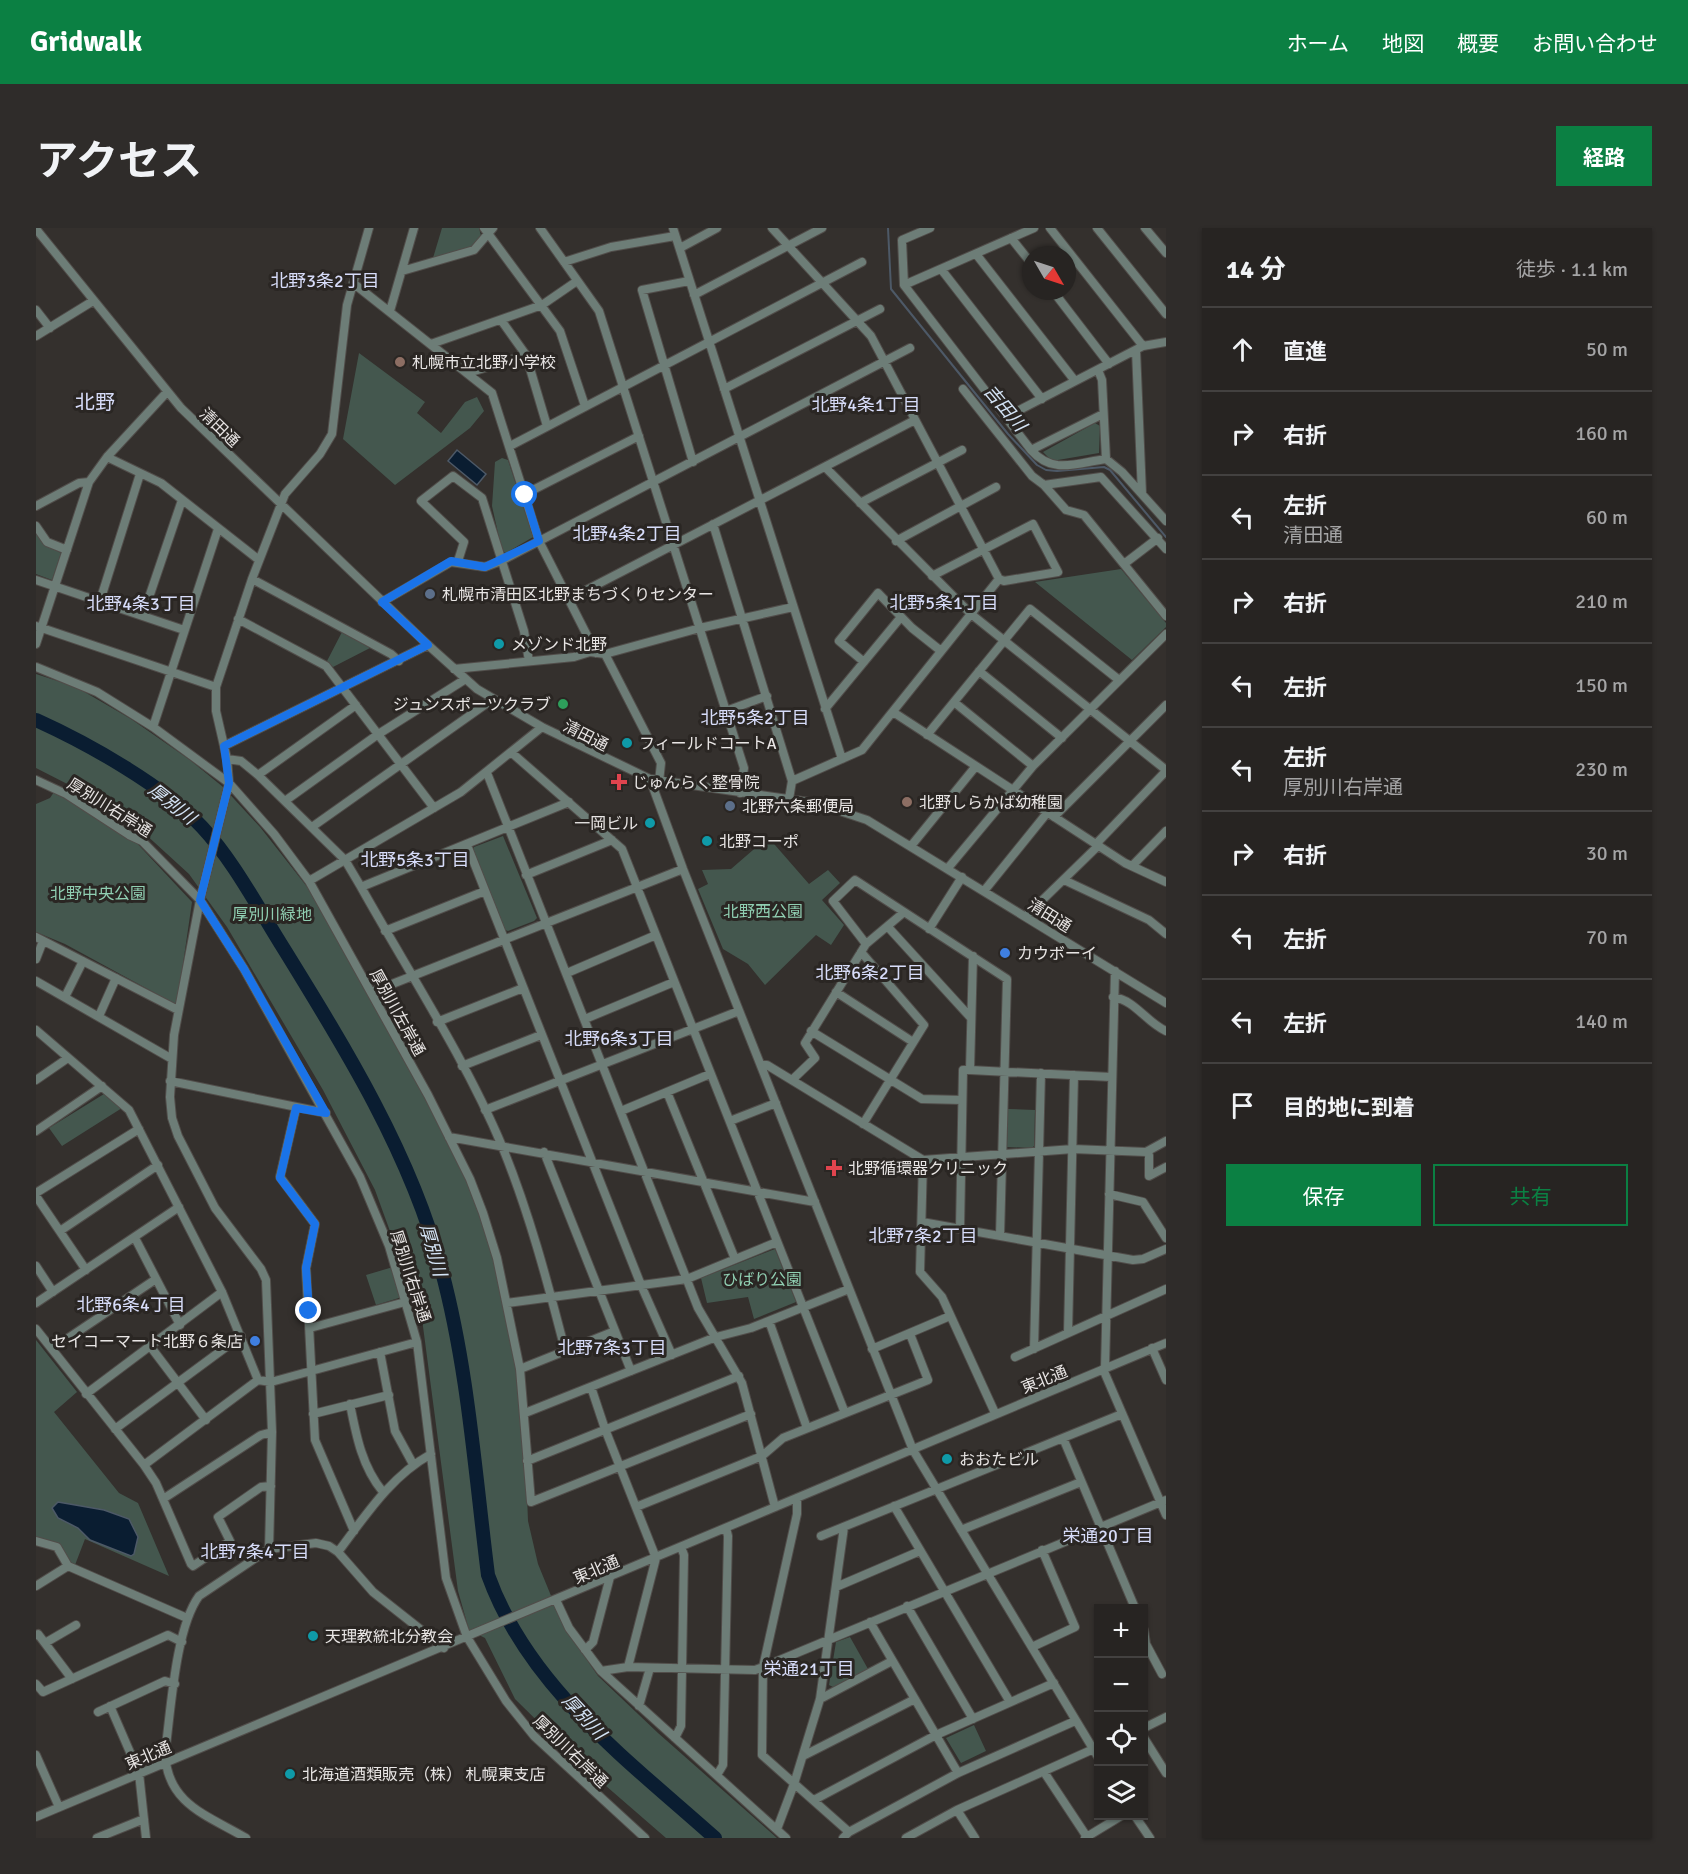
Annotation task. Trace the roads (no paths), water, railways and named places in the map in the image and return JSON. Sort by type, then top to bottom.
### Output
[{"type":"street","points":[[269,1549],[272,1432],[266,1280],[261,1269],[215,1208],[178,1136],[171,1118],[170,1081],[178,1010],[204,881],[229,783],[227,759],[216,711],[216,687],[252,579],[285,494],[320,454],[332,434],[347,305],[369,228]]},
{"type":"street","points":[[390,311],[414,228]]},
{"type":"street","points":[[540,228],[599,312],[744,768],[740,793]]},
{"type":"street","points":[[680,248],[717,228]]},
{"type":"street","points":[[772,228],[871,336],[983,550],[999,579],[1004,581],[1058,572],[1033,524],[983,550],[932,576]]},
{"type":"street","points":[[694,295],[822,228]]},
{"type":"street","points":[[930,228],[902,240],[904,285],[1031,450],[1044,463],[1053,466],[1106,459],[1122,472],[1166,521]]},
{"type":"street","points":[[904,285],[1034,228]]},
{"type":"street","points":[[1050,228],[1140,348],[1142,494]]},
{"type":"street","points":[[1097,228],[1166,314]]},
{"type":"street","points":[[1145,228],[1166,253]]},
{"type":"street","name":"清田通","points":[[36,229],[167,392],[464,680],[542,727],[650,779],[816,803],[851,813],[948,868],[1166,1002]]},
{"type":"street","points":[[402,271],[474,250],[489,230],[560,331],[585,406]]},
{"type":"street","points":[[564,262],[674,232],[842,759]]},
{"type":"street","points":[[1011,238],[1022,252]]},
{"type":"street","points":[[976,254],[1075,381]]},
{"type":"street","points":[[510,446],[862,262]]},
{"type":"street","points":[[941,269],[1042,399]]},
{"type":"street","points":[[431,344],[542,305],[577,280]]},
{"type":"street","points":[[689,281],[642,290],[663,368],[693,462]]},
{"type":"street","points":[[353,283],[492,393],[539,541],[568,599],[661,763],[659,782]]},
{"type":"street","points":[[1060,300],[1109,364]]},
{"type":"street","points":[[36,336],[93,301]]},
{"type":"street","points":[[724,389],[879,309]]},
{"type":"street","points":[[36,310],[50,328]]},
{"type":"street","points":[[501,320],[526,355],[547,426]]},
{"type":"street","points":[[1006,417],[1140,348],[1166,342]]},
{"type":"street","points":[[382,602],[451,561],[485,567],[501,561],[910,348]]},
{"type":"street","points":[[468,373],[526,355]]},
{"type":"street","points":[[1098,370],[1102,380],[1106,459]]},
{"type":"street","points":[[963,389],[1032,476],[1044,485],[1066,510],[1084,515],[1166,616]]},
{"type":"street","points":[[36,644],[39,626],[55,586],[89,482],[107,457],[167,392]]},
{"type":"street","points":[[1031,450],[1103,414]]},
{"type":"street","points":[[568,599],[915,420]]},
{"type":"street","points":[[525,495],[639,436]]},
{"type":"street","points":[[860,503],[963,450]]},
{"type":"street","points":[[107,457],[161,483],[259,560]]},
{"type":"street","points":[[825,466],[896,541],[971,614],[1166,770],[1064,880],[1026,916]]},
{"type":"street","points":[[100,601],[140,474]]},
{"type":"street","points":[[458,561],[464,542],[421,501],[453,476],[482,498],[524,631],[529,661]]},
{"type":"street","points":[[1044,485],[1101,477],[1166,549]]},
{"type":"street","points":[[36,506],[79,483],[89,482]]},
{"type":"street","points":[[896,541],[996,487]]},
{"type":"street","points":[[143,615],[182,500]]},
{"type":"street","points":[[1158,511],[1166,504]]},
{"type":"street","points":[[713,524],[792,781],[789,799]]},
{"type":"street","points":[[36,526],[47,542],[67,550]]},
{"type":"street","points":[[153,728],[218,529]]},
{"type":"street","points":[[1124,564],[1158,538]]},
{"type":"street","points":[[252,579],[392,654],[399,661]]},
{"type":"street","points":[[792,781],[862,750],[999,579]]},
{"type":"street","points":[[36,580],[184,630]]},
{"type":"street","points":[[864,662],[839,641],[878,593],[901,617],[941,651]]},
{"type":"street","points":[[454,669],[601,654],[700,627],[793,607]]},
{"type":"street","points":[[927,735],[1030,609],[1119,680]]},
{"type":"street","points":[[825,709],[901,617]]},
{"type":"street","points":[[238,619],[327,666],[434,808]]},
{"type":"street","points":[[39,626],[216,687]]},
{"type":"street","points":[[948,868],[1033,766],[1166,634]]},
{"type":"street","points":[[224,746],[428,645]]},
{"type":"street","name":"厚別川左岸通","points":[[36,667],[97,692],[153,728],[229,783],[274,834],[309,881],[372,992],[449,1137],[470,1179],[485,1220],[507,1303],[520,1369],[531,1502],[619,1466]]},
{"type":"street","points":[[979,671],[1062,738]]},
{"type":"street","points":[[285,801],[377,735],[464,680]]},
{"type":"street","points":[[726,711],[767,696]]},
{"type":"street","points":[[312,827],[493,699]]},
{"type":"street","points":[[954,702],[1033,766]]},
{"type":"street","points":[[258,775],[356,705]]},
{"type":"street","points":[[984,891],[1051,815],[1166,705]]},
{"type":"street","points":[[893,712],[1132,866],[1166,882]]},
{"type":"street","points":[[309,881],[434,808],[487,773],[542,727]]},
{"type":"street","points":[[512,753],[622,849],[845,1413]]},
{"type":"street","points":[[227,759],[241,760],[258,775],[345,860],[361,887],[462,1066],[501,1144],[532,1224],[565,1350]]},
{"type":"street","points":[[911,846],[976,766]]},
{"type":"street","points":[[487,773],[698,1308],[739,1376],[775,1507]]},
{"type":"street","points":[[650,779],[738,1011],[913,1450],[1075,1721],[1094,1746]]},
{"type":"street","name":"厚別川右岸通","points":[[36,780],[76,800],[142,841],[200,900],[244,969],[360,1177],[389,1246],[417,1342],[446,1578],[467,1637],[506,1701],[534,1736],[645,1838]]},
{"type":"street","points":[[361,887],[568,802]]},
{"type":"street","points":[[1132,866],[1166,831]]},
{"type":"street","points":[[526,875],[612,840]]},
{"type":"street","points":[[467,845],[641,1285],[672,1355]]},
{"type":"street","points":[[372,992],[683,869]]},
{"type":"street","points":[[929,929],[962,877]]},
{"type":"street","points":[[866,944],[833,901],[855,880],[1007,979],[1000,1236]]},
{"type":"street","points":[[1064,880],[1149,920],[1166,934]]},
{"type":"street","points":[[386,931],[484,891]]},
{"type":"street","points":[[792,1080],[815,1058],[805,1043],[866,944],[903,913]]},
{"type":"street","points":[[888,927],[971,1018]]},
{"type":"street","points":[[567,973],[656,935]]},
{"type":"street","points":[[36,959],[40,939],[178,1010]]},
{"type":"street","points":[[861,952],[924,1025],[863,1124]]},
{"type":"street","points":[[970,1070],[973,956]]},
{"type":"street","points":[[65,997],[83,961]]},
{"type":"street","points":[[1114,971],[1104,1368],[1122,1414],[1163,1502],[1166,1515]]},
{"type":"street","points":[[99,1016],[116,978]]},
{"type":"street","points":[[36,981],[172,1059]]},
{"type":"street","points":[[585,1019],[674,982]]},
{"type":"street","points":[[437,1022],[523,988]]},
{"type":"street","points":[[836,992],[913,1042]]},
{"type":"street","points":[[1113,997],[1126,999],[1151,1024],[1166,1031]]},
{"type":"street","points":[[485,1110],[738,1011]]},
{"type":"street","points":[[36,1030],[129,1110],[222,1292],[258,1380]]},
{"type":"street","points":[[812,1031],[922,1100],[962,1100]]},
{"type":"street","points":[[462,1066],[541,1035]]},
{"type":"street","points":[[36,1080],[68,1058]]},
{"type":"street","points":[[761,1065],[767,1065],[923,1161],[1073,1149],[1146,1152],[1166,1142]]},
{"type":"street","points":[[960,1228],[963,1070],[1111,1077]]},
{"type":"street","points":[[1034,1349],[1041,1073]]},
{"type":"street","points":[[621,1111],[710,1074]]},
{"type":"street","points":[[1068,1334],[1074,1075]]},
{"type":"street","points":[[170,1081],[326,1113]]},
{"type":"street","points":[[36,1131],[102,1086]]},
{"type":"street","points":[[667,1092],[735,1259]]},
{"type":"street","points":[[730,1121],[776,1103]]},
{"type":"street","points":[[296,1108],[280,1178],[315,1224],[306,1268],[315,1440],[354,1531]]},
{"type":"street","points":[[86,1270],[36,1195],[139,1129]]},
{"type":"street","points":[[449,1137],[501,1144],[815,1203]]},
{"type":"street","points":[[544,1152],[631,1371]]},
{"type":"street","points":[[1146,1152],[1149,1155],[1149,1176],[1166,1167]]},
{"type":"street","points":[[923,1161],[920,1272],[942,1297],[995,1413]]},
{"type":"street","points":[[60,1231],[158,1166]]},
{"type":"street","points":[[1109,1194],[1143,1202],[1166,1238]]},
{"type":"street","points":[[36,1304],[179,1207]]},
{"type":"street","points":[[922,1222],[1137,1261],[1166,1249]]},
{"type":"street","points":[[135,1238],[180,1325]]},
{"type":"street","points":[[507,1303],[551,1295],[687,1279],[777,1242]]},
{"type":"street","points":[[36,1266],[53,1292]]},
{"type":"street","points":[[52,1349],[156,1279]]},
{"type":"street","points":[[525,1413],[716,1337],[769,1321],[849,1289]]},
{"type":"street","points":[[1016,1357],[1166,1289]]},
{"type":"street","points":[[86,1394],[222,1292]]},
{"type":"street","points":[[310,1328],[405,1302]]},
{"type":"street","points":[[872,1348],[950,1316]]},
{"type":"street","points":[[769,1321],[807,1428]]},
{"type":"street","points":[[36,1329],[144,1465],[163,1499],[193,1566],[230,1541],[218,1517],[261,1487],[271,1486]]},
{"type":"street","points":[[520,1369],[615,1331]]},
{"type":"street","points":[[636,1507],[762,1456],[783,1438],[928,1380],[910,1334]]},
{"type":"street","points":[[115,1429],[179,1384],[240,1336]]},
{"type":"street","points":[[144,1465],[258,1380],[271,1382],[417,1342]]},
{"type":"street","name":"東北通","points":[[36,1817],[444,1648],[913,1450],[995,1413],[1166,1343]]},
{"type":"street","points":[[150,1346],[206,1420]]},
{"type":"street","points":[[1152,1348],[1166,1380]]},
{"type":"street","points":[[380,1352],[395,1431],[413,1464]]},
{"type":"street","points":[[526,1461],[739,1376]]},
{"type":"street","points":[[591,1387],[619,1466],[656,1558],[628,1667]]},
{"type":"street","points":[[313,1414],[389,1395]]},
{"type":"street","points":[[350,1404],[358,1444],[375,1482],[383,1492]]},
{"type":"street","points":[[619,1466],[751,1414]]},
{"type":"street","points":[[821,1536],[934,1488],[1122,1414]]},
{"type":"street","points":[[163,1499],[261,1435],[272,1432]]},
{"type":"street","points":[[1063,1438],[1133,1604]]},
{"type":"street","points":[[338,1552],[383,1492],[413,1464],[431,1454]]},
{"type":"street","points":[[961,1530],[1081,1482]]},
{"type":"street","points":[[797,1498],[796,1514],[763,1667],[762,1755],[814,1800],[846,1835],[958,1773],[1075,1721]]},
{"type":"street","points":[[601,1671],[628,1667],[755,1670],[987,1572],[1163,1502]]},
{"type":"street","points":[[894,1506],[1010,1702]]},
{"type":"street","points":[[777,1830],[794,1784],[820,1699],[844,1527]]},
{"type":"street","points":[[717,1775],[723,1766],[728,1536],[726,1528]]},
{"type":"street","points":[[36,1541],[57,1547],[68,1566],[186,1618]]},
{"type":"street","points":[[246,1838],[181,1796],[173,1788],[166,1762],[175,1684],[186,1618],[199,1596],[269,1549],[316,1543],[329,1546],[338,1552],[373,1592],[444,1648]]},
{"type":"street","points":[[675,1738],[681,1726],[684,1555],[681,1547]]},
{"type":"street","points":[[1032,1647],[1075,1627],[1042,1550]]},
{"type":"street","points":[[836,1587],[920,1551]]},
{"type":"street","points":[[36,1586],[68,1566]]},
{"type":"street","points":[[585,1650],[593,1642],[610,1577]]},
{"type":"street","points":[[556,1600],[569,1628],[601,1671],[786,1838]]},
{"type":"street","points":[[907,1606],[973,1719]]},
{"type":"street","points":[[870,1622],[958,1773]]},
{"type":"street","points":[[45,1643],[76,1625]]},
{"type":"street","points":[[36,1635],[38,1634],[72,1679]]},
{"type":"street","points":[[36,1684],[43,1692],[168,1635],[182,1642]]},
{"type":"street","points":[[1148,1647],[1165,1674]]},
{"type":"street","points":[[820,1699],[892,1661]]},
{"type":"street","points":[[639,1706],[650,1668]]},
{"type":"street","points":[[98,1712],[165,1681],[175,1684]]},
{"type":"street","points":[[814,1800],[936,1735],[1054,1683]]},
{"type":"street","points":[[803,1756],[915,1699]]},
{"type":"street","points":[[110,1706],[139,1773],[146,1838]]},
{"type":"street","points":[[1148,1726],[1166,1717]]},
{"type":"street","points":[[1148,1746],[1166,1773]]},
{"type":"street","points":[[906,1838],[957,1810],[1094,1749]]},
{"type":"street","points":[[36,1755],[59,1808]]},
{"type":"street","points":[[1044,1772],[1086,1838],[1113,1820]]},
{"type":"street","points":[[957,1810],[975,1838]]},
{"type":"street","points":[[97,1838],[144,1819]]},
{"type":"street","points":[[1138,1820],[1150,1838]]},
{"type":"street","points":[[921,1829],[927,1838]]},
{"type":"water","points":[[457,450],[486,474],[477,485],[448,461]]},
{"type":"water","points":[[58,1502],[104,1510],[129,1519],[138,1537],[134,1554],[131,1556],[90,1540],[78,1528],[58,1518],[52,1508]]},
{"type":"waterway","name":"吉田川","points":[[888,228],[891,289],[1008,434],[1037,465],[1046,470],[1104,467],[1110,470],[1166,537]]},
{"type":"waterway","name":"厚別川","points":[[36,720],[78,741],[146,781],[202,827],[233,867],[303,980],[350,1058],[393,1140],[428,1225],[441,1268],[458,1343],[470,1420],[488,1575],[506,1615],[528,1653],[584,1720],[715,1838]]},
{"type":"place","name":"札幌市立北野小学校","points":[[400,362]]},
{"type":"place","name":"札幌市清田区北野まちづくりセンター","points":[[430,594]]},
{"type":"place","name":"メゾンド北野","points":[[499,644]]},
{"type":"place","name":"ジュンスポーツクラブ","points":[[563,704]]},
{"type":"place","name":"フィールドコートA","points":[[627,743]]},
{"type":"place","name":"じゅんらく整骨院","points":[[619,782]]},
{"type":"place","name":"北野しらかば幼稚園","points":[[907,802]]},
{"type":"place","name":"北野六条郵便局","points":[[730,806]]},
{"type":"place","name":"一岡ビル","points":[[650,823]]},
{"type":"place","name":"北野コーポ","points":[[707,841]]},
{"type":"place","name":"カウボーイ","points":[[1005,953]]},
{"type":"place","name":"北野循環器クリニック","points":[[834,1168]]},
{"type":"place","name":"セイコーマート北野６条店","points":[[255,1341]]},
{"type":"place","name":"おおたビル","points":[[947,1459]]},
{"type":"place","name":"天理教統北分教会","points":[[313,1636]]},
{"type":"place","name":"北海道酒類販売（株） 札幌東支店","points":[[290,1774]]},
{"type":"district","name":"北野3条2丁目","points":[[325,281]]},
{"type":"district","name":"北野","points":[[95,402]]},
{"type":"district","name":"北野4条1丁目","points":[[866,405]]},
{"type":"district","name":"北野4条2丁目","points":[[627,534]]},
{"type":"district","name":"北野5条1丁目","points":[[944,603]]},
{"type":"district","name":"北野4条3丁目","points":[[141,604]]},
{"type":"district","name":"北野5条2丁目","points":[[755,718]]},
{"type":"district","name":"北野5条3丁目","points":[[415,860]]},
{"type":"district","name":"北野6条2丁目","points":[[870,973]]},
{"type":"district","name":"北野6条3丁目","points":[[619,1039]]},
{"type":"district","name":"北野7条2丁目","points":[[923,1236]]},
{"type":"district","name":"北野6条4丁目","points":[[131,1305]]},
{"type":"district","name":"北野7条3丁目","points":[[612,1348]]},
{"type":"district","name":"栄通20丁目","points":[[1108,1536]]},
{"type":"district","name":"北野7条4丁目","points":[[255,1552]]},
{"type":"district","name":"栄通21丁目","points":[[809,1669]]},
{"type":"park label","name":"北野中央公園","points":[[98,893]]},
{"type":"park label","name":"北野西公園","points":[[763,911]]},
{"type":"park label","name":"厚別川緑地","points":[[272,914]]},
{"type":"park label","name":"ひばり公園","points":[[762,1279]]}]
